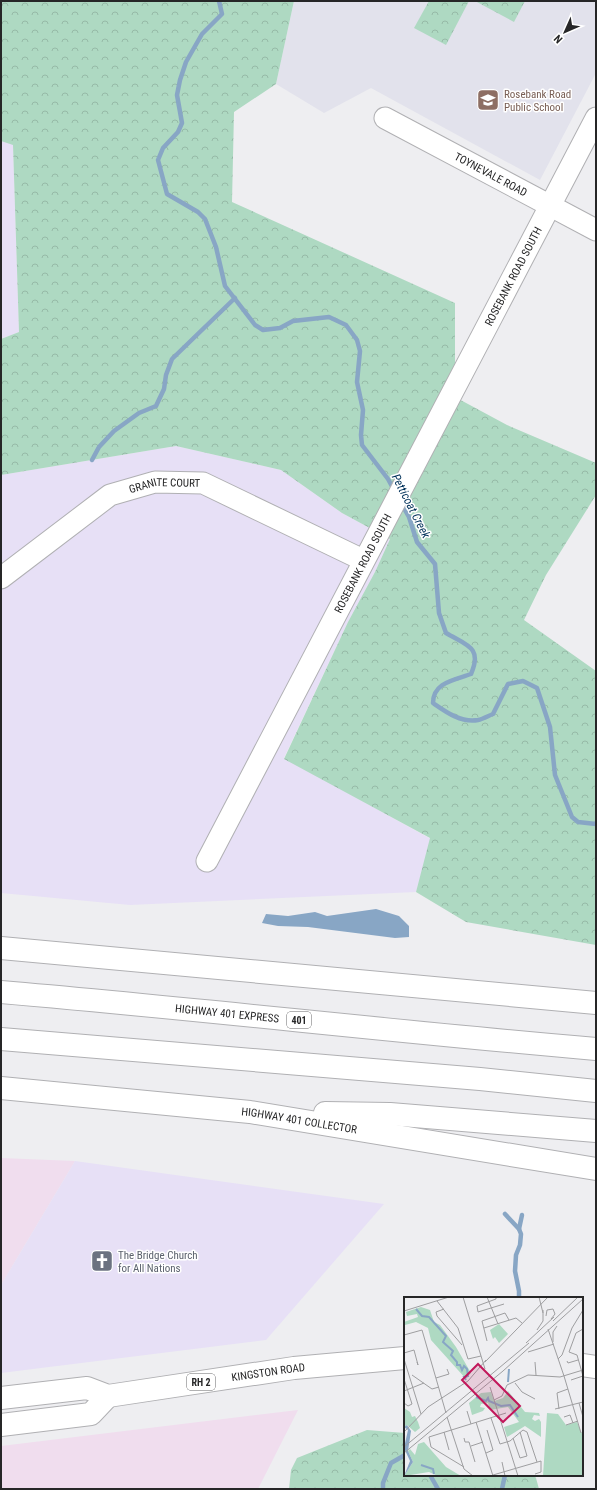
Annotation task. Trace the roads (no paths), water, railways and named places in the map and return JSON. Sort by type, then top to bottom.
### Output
[{"type":"main road","points":[[1,948],[596,1003]]},
{"type":"main road","name":"HIGHWAY 401 EXPRESS","points":[[1,992],[596,1049]]},
{"type":"main road","points":[[1,1039],[472,1078],[596,1091]]},
{"type":"main road","name":"HIGHWAY 401 COLLECTOR","points":[[1,1088],[250,1112],[596,1169]]},
{"type":"main road","points":[[250,1112],[390,1114],[596,1131]]},
{"type":"main road","name":"KINGSTON ROAD","points":[[1,1398],[87,1388],[108,1396],[294,1368],[404,1358]]},
{"type":"main road","points":[[583,1365],[596,1367]]},
{"type":"main road","points":[[1,1425],[90,1414],[108,1396]]},
{"type":"street","name":"TOYNEVALE ROAD","points":[[385,118],[596,230]]},
{"type":"street","name":"ROSEBANK ROAD SOUTH","points":[[207,860],[596,118]]},
{"type":"street","name":"GRANITE COURT","points":[[1,578],[110,495],[155,482],[203,483],[364,560]]},
{"type":"water","points":[[376,909],[399,916],[409,926],[409,937],[395,938],[262,923],[266,914],[288,916],[315,912],[327,916]]},
{"type":"waterway","name":"Petticoat Creek","points":[[219,1],[222,14],[202,34],[186,62],[180,80],[177,95],[182,123],[178,132],[163,148],[158,160],[167,194],[198,212],[205,219],[216,247],[225,286],[255,325],[263,330],[280,328],[293,321],[329,317],[346,325],[357,340],[360,351],[357,382],[363,410],[361,435],[362,445],[388,479],[394,490]]},
{"type":"waterway","points":[[92,460],[99,447],[114,431],[139,413],[156,406],[164,389],[166,375],[172,359],[235,298]]},
{"type":"waterway","name":"Petticoat Creek","points":[[401,503],[409,517],[417,542],[435,564],[439,613],[446,633],[466,644],[474,652],[475,658],[471,674],[452,680],[441,686],[434,696],[433,703],[448,713],[460,718],[466,720],[478,720],[493,714],[508,684],[523,681],[537,688],[550,727],[555,775],[572,817],[578,822],[596,824]]},
{"type":"waterway","name":"Petticoat Creek","points":[[505,1214],[519,1229],[521,1234],[520,1245],[516,1255],[515,1271],[519,1297]]},
{"type":"waterway","name":"Petticoat Creek","points":[[519,1229],[522,1215]]},
{"type":"waterway","name":"Petticoat Creek","points":[[383,1489],[383,1483],[391,1463],[404,1456]]},
{"type":"waterway","name":"Petticoat Creek","points":[[431,1476],[438,1489]]},
{"type":"waterway","name":"Petticoat Creek","points":[[502,1489],[505,1476]]},
{"type":"place","name":"Rosebank Road Public School","points":[[488,100]]},
{"type":"place","name":"The Bridge Church for All Nations","points":[[102,1261]]}]
